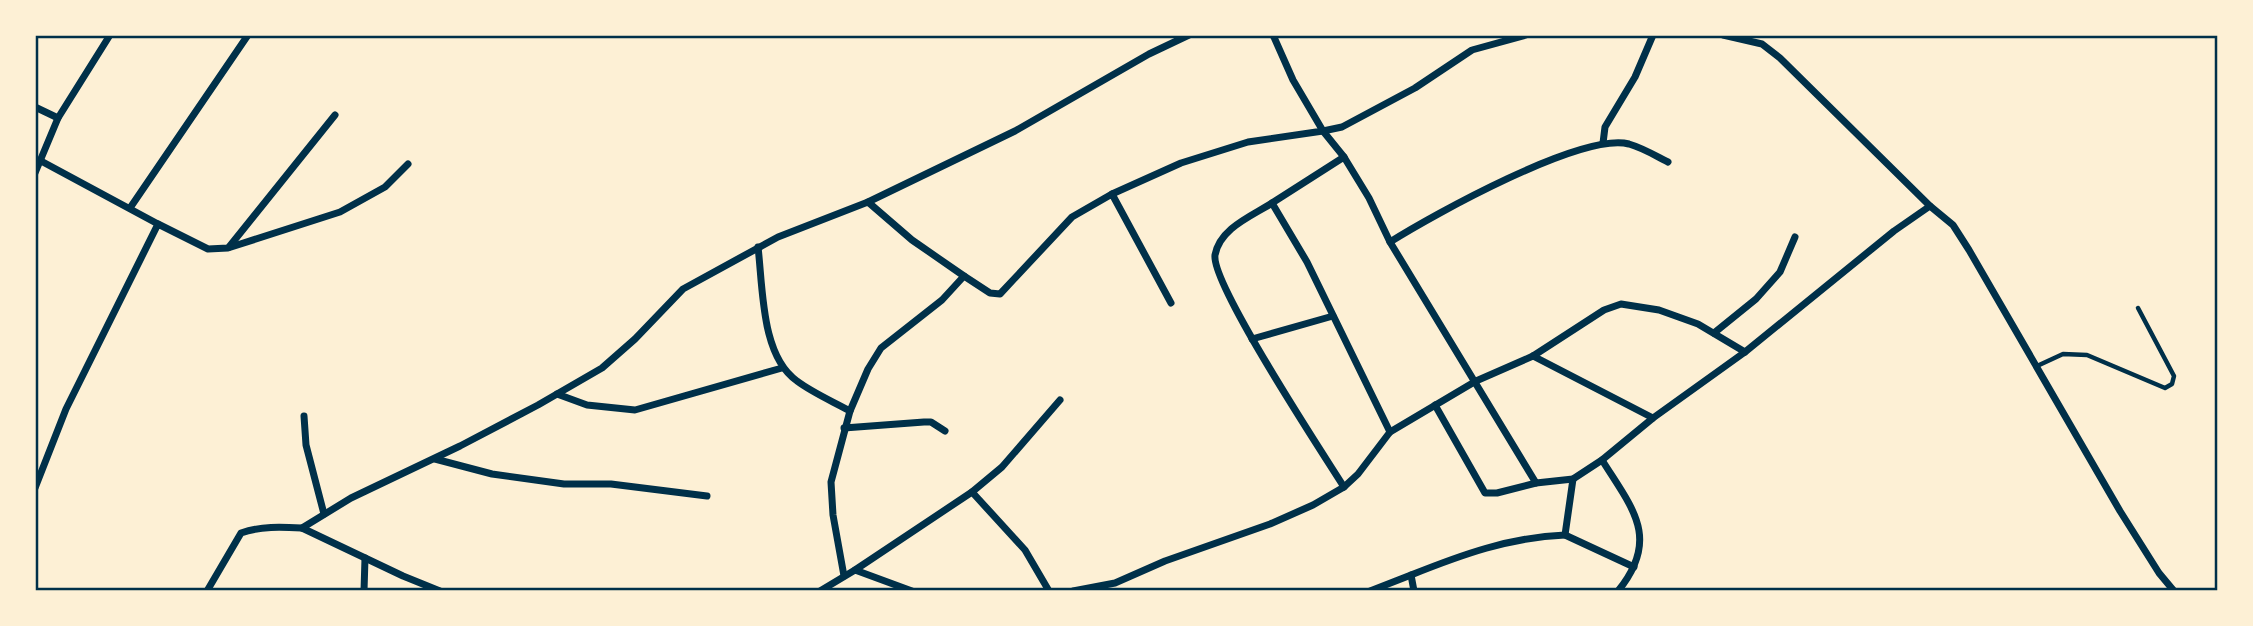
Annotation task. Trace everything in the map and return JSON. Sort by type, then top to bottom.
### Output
[{"type":"street","points":[[35,173],[58,118],[110,35]]},
{"type":"street","points":[[130,208],[248,35]]},
{"type":"street","points":[[302,528],[351,498],[434,459],[602,368],[635,339],[683,289],[758,247],[868,202],[1015,131],[1149,54],[1189,35]]},
{"type":"street","points":[[1273,35],[1293,80],[1323,131],[1344,157],[1369,198],[1390,242],[1536,483]]},
{"type":"street","points":[[868,202],[912,240],[990,293],[1000,294],[1072,217],[1112,194],[1181,163],[1248,142],[1342,127],[1415,88],[1472,50],[1508,37],[1526,35]]},
{"type":"street","points":[[1603,143],[1605,127],[1635,77],[1653,35]]},
{"type":"street","points":[[1723,35],[1762,44]]},
{"type":"street","points":[[1754,35],[1789,66],[1930,206],[1953,225],[2120,511],[2174,591]]},
{"type":"street","points":[[35,107],[58,118]]},
{"type":"street","points":[[228,248],[335,115]]},
{"type":"street","points":[[1390,242],[1438,212],[1489,188],[1545,162],[1603,143],[1629,144],[1668,162]]},
{"type":"street","points":[[1344,157],[1228,230],[1215,255],[1215,266],[1252,339],[1344,486]]},
{"type":"street","points":[[41,161],[208,249],[228,248],[340,212],[385,187],[408,164]]},
{"type":"street","points":[[1112,194],[1171,303]]},
{"type":"street","points":[[1272,203],[1307,262],[1390,432]]},
{"type":"street","points":[[1434,405],[1485,493],[1573,479],[1745,352],[1894,231],[1930,206]]},
{"type":"street","points":[[35,488],[66,409],[158,223]]},
{"type":"street","points":[[1714,333],[1756,299],[1780,272],[1795,237]]},
{"type":"street","points":[[758,247],[769,335],[773,351],[782,368],[796,381],[850,411]]},
{"type":"street","points":[[844,576],[833,515],[831,482],[850,411],[868,369],[881,348],[942,300],[964,276]]},
{"type":"street","points":[[1073,591],[1101,588],[1115,583],[1165,561],[1270,524],[1313,505],[1358,474],[1390,432],[1476,381],[1533,356],[1604,310],[1621,304],[1659,310],[1698,324],[1745,352]]},
{"type":"street","points":[[1252,339],[1333,316]]},
{"type":"street","points":[[1533,356],[1653,418]]},
{"type":"street","points":[[557,394],[587,405],[635,410],[782,368]]},
{"type":"street","points":[[820,591],[972,492],[1002,467],[1060,400]]},
{"type":"street","points":[[304,416],[306,445],[324,514]]},
{"type":"street","points":[[844,428],[931,422],[945,432]]},
{"type":"street","points":[[434,459],[492,474],[564,484],[611,484],[707,496]]},
{"type":"street","points":[[1602,460],[1636,515],[1641,538],[1634,567],[1618,591]]},
{"type":"street","points":[[1565,535],[1573,479]]},
{"type":"street","points":[[972,492],[1025,550],[1049,591]]},
{"type":"street","points":[[207,591],[241,533],[258,527],[302,528],[440,591]]},
{"type":"street","points":[[1370,591],[1503,542],[1535,536],[1565,535],[1634,567]]},
{"type":"street","points":[[364,591],[365,558]]},
{"type":"street","points":[[855,570],[912,591]]},
{"type":"street","points":[[1411,575],[1415,591]]},
{"type":"lane","points":[[2036,366],[2063,354],[2087,355],[2165,388],[2172,384],[2174,376],[2137,308]]}]
